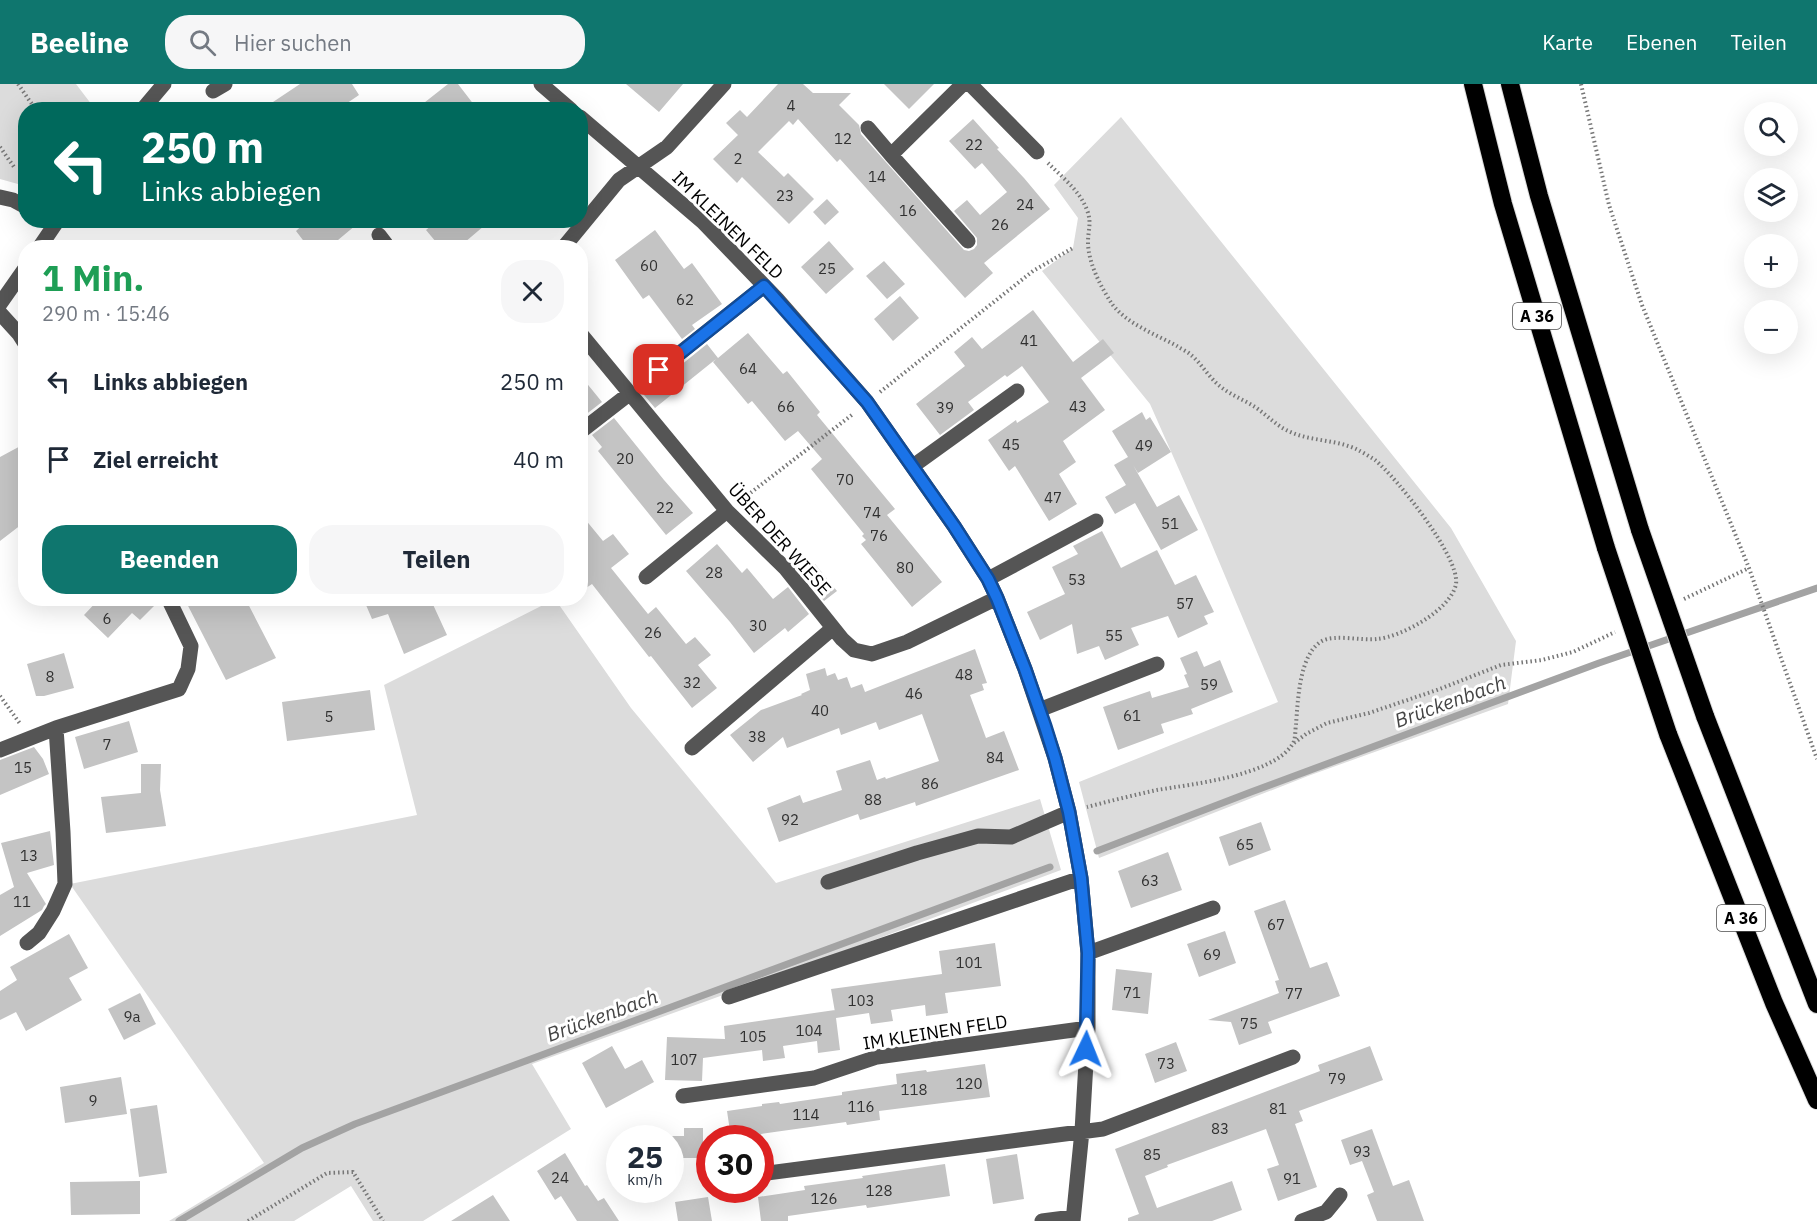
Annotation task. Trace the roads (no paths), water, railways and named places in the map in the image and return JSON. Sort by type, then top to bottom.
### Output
[{"type":"highway","name":"A 36","points":[[1473,84],[1506,215],[1606,548],[1668,734],[1774,1003],[1817,1100]]},
{"type":"highway","name":"A 36","points":[[1510,84],[1539,196],[1640,531],[1705,716],[1817,1004]]},
{"type":"street","points":[[149,102],[164,84]]},
{"type":"street","points":[[588,218],[620,180],[667,147],[724,84]]},
{"type":"street","points":[[891,155],[963,84]]},
{"type":"street","points":[[970,84],[1037,152]]},
{"type":"street","points":[[542,85],[562,102]]},
{"type":"street","name":"IM KLEINEN FELD","points":[[588,124],[703,222],[764,286],[867,402],[913,466],[988,579],[997,598],[1039,710],[1055,758],[1069,812],[1081,878],[1088,953],[1088,1028],[1082,1131],[1073,1219],[1042,1221]]},
{"type":"street","points":[[868,128],[968,241]]},
{"type":"street","points":[[0,197],[18,203]]},
{"type":"street","points":[[570,240],[580,228]]},
{"type":"street","points":[[379,236],[382,240]]},
{"type":"street","points":[[0,304],[18,278]]},
{"type":"street","points":[[642,384],[764,286]]},
{"type":"street","points":[[0,313],[18,334]]},
{"type":"street","name":"ÜBER DER WIESE","points":[[588,343],[727,511],[786,569],[833,628],[854,650],[872,654],[907,642],[997,598]]},
{"type":"street","points":[[913,466],[1017,391]]},
{"type":"street","points":[[588,426],[629,394]]},
{"type":"street","points":[[646,577],[727,511]]},
{"type":"street","points":[[988,579],[1096,520]]},
{"type":"street","points":[[0,750],[56,728],[179,689],[189,669],[192,646],[172,606]]},
{"type":"street","points":[[692,747],[833,628]]},
{"type":"street","points":[[1039,710],[1157,664]]},
{"type":"street","points":[[27,943],[39,933],[53,911],[65,885],[56,728]]},
{"type":"street","points":[[828,882],[978,836],[1011,837],[1069,812]]},
{"type":"street","points":[[729,997],[1081,878]]},
{"type":"street","points":[[1088,953],[1213,908]]},
{"type":"street","name":"IM KLEINEN FELD","points":[[683,1096],[814,1078],[877,1057],[1088,1028]]},
{"type":"street","points":[[774,1172],[1103,1129],[1293,1057]]},
{"type":"street","points":[[1302,1221],[1326,1212],[1340,1195]]},
{"type":"waterway","name":"Brückenbach","points":[[1097,851],[1599,663],[1817,588]]},
{"type":"waterway","name":"Brückenbach","points":[[179,1221],[302,1148],[355,1124],[1050,867]]}]
